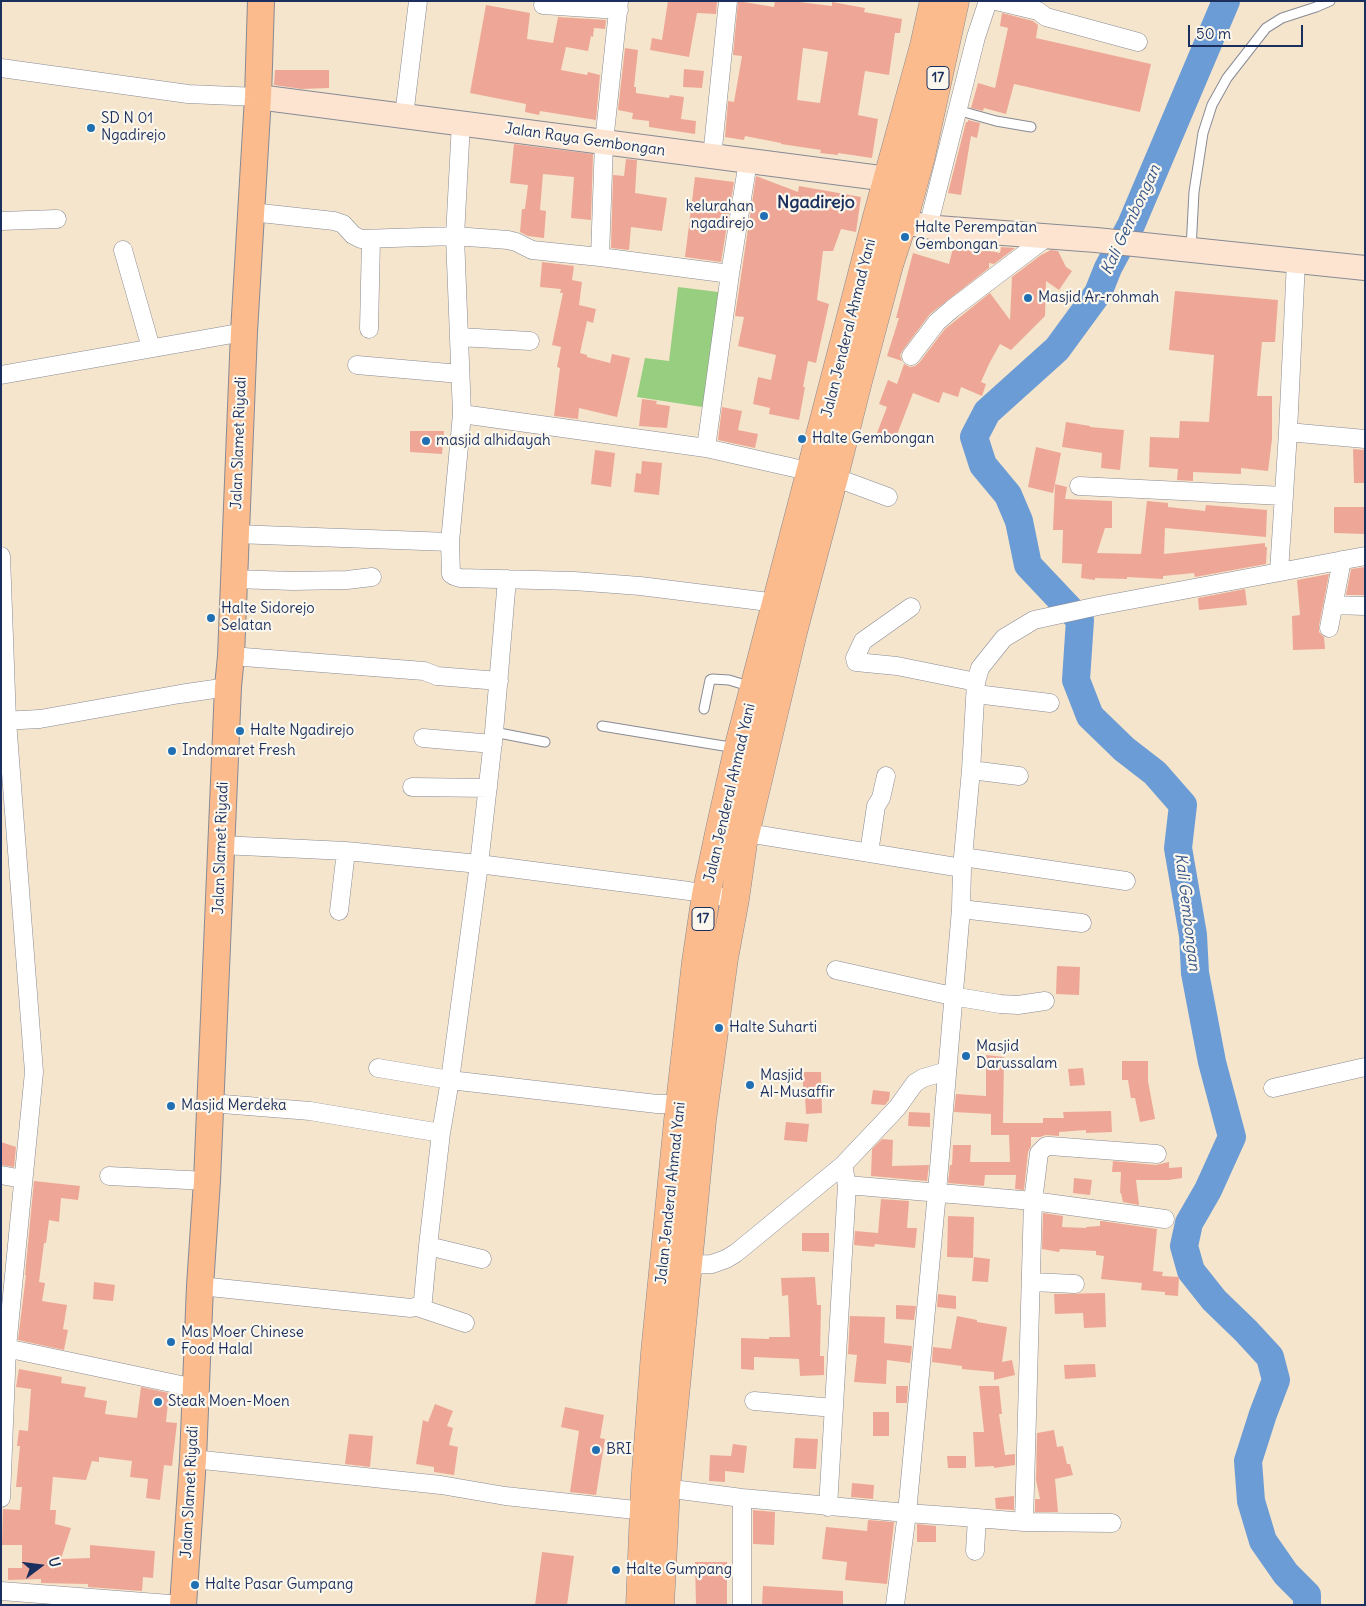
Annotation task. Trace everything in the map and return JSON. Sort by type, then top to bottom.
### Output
[{"type":"highway","name":"Jalan Jenderal Ahmad Yani","points":[[640,1605],[688,1265],[707,1075],[724,958],[735,899],[732,831],[738,749],[777,603],[856,385],[889,265],[903,222],[900,183],[924,46],[934,1]]},
{"type":"highway","name":"Jalan Jenderal Ahmad Yani","points":[[900,183],[921,156],[955,1]]},
{"type":"highway","name":"Jalan Jenderal Ahmad Yani","points":[[660,1605],[655,1499],[655,1353],[696,962],[706,895],[732,831],[792,632],[823,475]]},
{"type":"main road","name":"Jalan Slamet Riyadi","points":[[182,1605],[193,1459],[200,1286],[207,1181],[244,332],[258,96],[261,1]]},
{"type":"street","points":[[404,116],[418,1]]},
{"type":"street","points":[[712,156],[728,1]]},
{"type":"street","points":[[988,1],[976,37],[957,110],[903,222],[1191,249],[1365,268]]},
{"type":"street","points":[[996,1],[1038,11],[1046,17],[1138,42]]},
{"type":"street","points":[[543,5],[619,5],[604,142],[600,257]]},
{"type":"street","points":[[1,68],[188,94],[258,96]]},
{"type":"street","name":"Jalan Raya Gembongan","points":[[258,96],[712,156],[900,183]]},
{"type":"street","points":[[461,123],[455,236],[462,414],[450,542],[450,569],[454,576],[640,586],[777,603]]},
{"type":"street","points":[[706,448],[748,161]]},
{"type":"street","points":[[252,212],[334,221],[343,224],[353,234],[362,239],[455,236],[508,240],[532,250],[730,274]]},
{"type":"street","points":[[1,221],[57,219]]},
{"type":"street","points":[[910,356],[937,322],[1047,237]]},
{"type":"street","points":[[369,329],[372,239]]},
{"type":"street","points":[[122,250],[151,348]]},
{"type":"street","points":[[1279,572],[1296,261]]},
{"type":"street","points":[[1,375],[244,332]]},
{"type":"street","points":[[459,337],[530,341]]},
{"type":"street","points":[[358,365],[460,374]]},
{"type":"street","points":[[462,414],[706,448],[823,475],[888,497]]},
{"type":"street","points":[[1288,432],[1365,439]]},
{"type":"street","points":[[1079,486],[1284,496]]},
{"type":"street","points":[[235,534],[450,542]]},
{"type":"street","points":[[1,556],[4,721],[34,1072],[4,1347],[1,1498]]},
{"type":"street","points":[[895,1605],[908,1514],[961,909],[976,688],[980,668],[1004,638],[1034,620],[1098,606],[1365,556]]},
{"type":"street","points":[[1329,628],[1342,560]]},
{"type":"street","points":[[234,579],[293,581],[347,580],[372,577]]},
{"type":"street","points":[[200,1286],[386,1307],[412,1308],[422,1305],[441,1133],[479,864],[494,738],[507,579]]},
{"type":"street","points":[[1333,605],[1365,606]]},
{"type":"street","points":[[911,607],[863,641],[855,658],[856,662],[897,666],[976,688],[1050,703]]},
{"type":"street","points":[[231,656],[398,668],[424,671],[437,676],[499,681]]},
{"type":"street","points":[[4,721],[40,719],[228,687]]},
{"type":"street","points":[[423,738],[494,738]]},
{"type":"street","points":[[971,770],[1019,776]]},
{"type":"street","points":[[869,853],[876,806],[881,798],[886,776]]},
{"type":"street","points":[[412,787],[488,788]]},
{"type":"street","points":[[732,831],[869,853],[1126,881]]},
{"type":"street","points":[[221,845],[346,851],[479,864],[735,899]]},
{"type":"street","points":[[339,912],[346,851]]},
{"type":"street","points":[[961,909],[1082,923]]},
{"type":"street","points":[[836,970],[952,996],[1018,1005],[1045,1001]]},
{"type":"street","points":[[1273,1088],[1365,1067]]},
{"type":"street","points":[[378,1068],[450,1080],[657,1104],[680,1104]]},
{"type":"street","points":[[688,1265],[712,1264],[726,1259],[843,1166],[897,1108],[915,1083],[923,1078],[946,1071]]},
{"type":"street","points":[[210,1104],[310,1111],[441,1133]]},
{"type":"street","points":[[1024,1522],[1033,1201],[1039,1153],[1046,1146],[1157,1154]]},
{"type":"street","points":[[828,1507],[847,1185],[843,1166]]},
{"type":"street","points":[[1,1175],[23,1179]]},
{"type":"street","points":[[109,1176],[207,1181]]},
{"type":"street","points":[[847,1185],[1033,1201],[1165,1219]]},
{"type":"street","points":[[428,1246],[482,1259]]},
{"type":"street","points":[[1032,1282],[1076,1284]]},
{"type":"street","points":[[417,1307],[465,1323]]},
{"type":"street","points":[[4,1347],[195,1388]]},
{"type":"street","points":[[754,1401],[834,1408]]},
{"type":"street","points":[[193,1459],[441,1485],[505,1496],[655,1499],[742,1498],[908,1514],[1024,1522],[1112,1523]]},
{"type":"street","points":[[742,1498],[742,1605]]},
{"type":"street","points":[[975,1551],[977,1518]]},
{"type":"street","points":[[1,1591],[182,1605]]},
{"type":"lane","points":[[1191,249],[1194,192],[1203,133],[1212,105],[1227,78],[1266,28],[1282,18],[1316,8],[1330,1]]},
{"type":"lane","points":[[957,110],[996,121],[1031,127]]},
{"type":"lane","points":[[704,709],[710,680],[712,679],[729,680],[755,688]]},
{"type":"lane","points":[[602,726],[738,749]]},
{"type":"lane","points":[[494,738],[545,742]]},
{"type":"green space","points":[[678,287],[726,293],[709,408],[637,397],[645,358],[669,361]]},
{"type":"building","points":[[668,1],[717,2],[716,14],[697,13],[689,57],[650,50],[652,38],[662,40]]},
{"type":"building","points":[[738,1],[774,7],[775,1],[832,6],[832,2],[865,8],[864,12],[902,19],[900,33],[895,33],[889,75],[865,71],[858,115],[878,119],[872,158],[838,153],[838,155],[820,153],[821,150],[745,136],[744,140],[725,137],[728,101],[734,102],[742,56],[733,55]],"holes":[[[803,48],[828,52],[820,103],[797,100]]]},
{"type":"building","points":[[486,5],[530,13],[527,39],[553,43],[558,17],[606,20],[605,29],[594,28],[588,51],[566,47],[561,70],[587,75],[588,72],[600,75],[596,120],[540,111],[539,115],[525,112],[526,104],[470,93]]},
{"type":"building","points":[[1002,13],[1033,21],[1038,25],[1036,38],[1151,64],[1140,112],[1014,84],[1006,114],[984,108],[983,111],[971,108],[978,83],[995,88],[1008,28],[1000,26]]},
{"type":"building","points":[[625,48],[638,50],[634,87],[636,87],[636,93],[669,98],[670,95],[684,97],[681,119],[696,121],[695,134],[649,127],[649,121],[632,119],[633,113],[618,110]]},
{"type":"building","points":[[684,69],[704,71],[702,88],[683,87]]},
{"type":"building","points":[[275,70],[329,70],[329,88],[302,89],[274,85]]},
{"type":"building","points":[[968,120],[980,123],[977,138],[971,136],[961,195],[948,193],[966,122]]},
{"type":"building","points":[[514,144],[593,154],[591,220],[571,218],[574,177],[543,174],[540,210],[546,211],[544,238],[528,236],[520,232],[522,209],[525,209],[528,185],[510,183]]},
{"type":"building","points":[[626,159],[637,160],[635,193],[667,198],[662,231],[631,227],[629,250],[611,248],[613,175],[624,176]]},
{"type":"building","points":[[756,176],[798,192],[799,186],[861,197],[856,232],[841,229],[833,251],[823,251],[817,300],[829,304],[816,363],[808,361],[799,420],[769,414],[770,408],[753,404],[758,377],[771,380],[776,355],[738,346],[744,317],[735,316]]},
{"type":"building","points":[[695,177],[734,182],[721,262],[685,257]]},
{"type":"building","points":[[962,245],[1000,253],[1001,247],[1015,248],[994,264],[989,263],[989,268],[930,314],[900,355],[902,361],[887,356],[899,318],[896,318],[913,253],[949,264],[953,248],[961,250]]},
{"type":"building","points":[[1051,250],[1058,251],[1066,267],[1072,271],[1059,290],[1046,281],[1045,316],[1011,350],[1000,344],[981,382],[986,384],[982,396],[961,387],[958,397],[943,392],[939,403],[913,393],[895,440],[877,433],[887,407],[879,404],[888,380],[897,384],[904,364],[910,367],[919,363],[945,329],[990,293],[1010,320],[1012,277],[1041,255]]},
{"type":"building","points":[[542,262],[574,266],[572,280],[582,282],[579,305],[596,309],[593,323],[587,321],[580,353],[587,355],[587,357],[610,363],[612,354],[630,358],[617,417],[579,408],[578,419],[554,416],[560,368],[557,367],[561,347],[552,345],[563,293],[560,293],[561,289],[540,287]]},
{"type":"building","points":[[1175,291],[1278,300],[1275,342],[1262,342],[1257,396],[1272,396],[1272,439],[1268,471],[1241,468],[1241,474],[1193,472],[1193,481],[1177,480],[1178,469],[1149,467],[1150,437],[1179,438],[1180,421],[1209,422],[1214,355],[1169,350]]},
{"type":"building","points":[[642,399],[657,401],[656,404],[670,406],[667,428],[639,426]]},
{"type":"building","points":[[722,407],[742,411],[738,430],[758,434],[755,448],[718,440]]},
{"type":"building","points":[[1066,422],[1090,427],[1124,430],[1120,470],[1101,468],[1102,453],[1062,447]]},
{"type":"building","name":"masjid alhidayah","points":[[410,431],[444,431],[442,454],[410,452]]},
{"type":"building","points":[[1036,447],[1061,453],[1053,493],[1028,487]]},
{"type":"building","points":[[1353,449],[1365,450],[1365,483],[1354,483]]},
{"type":"building","points":[[595,450],[615,453],[611,487],[591,484]]},
{"type":"building","points":[[642,461],[662,463],[659,495],[634,492],[636,473],[641,474]]},
{"type":"building","points":[[1055,484],[1067,487],[1065,499],[1112,501],[1112,528],[1105,528],[1097,553],[1141,554],[1147,501],[1168,503],[1168,507],[1205,511],[1206,505],[1267,510],[1266,537],[1165,528],[1164,554],[1265,543],[1265,547],[1267,547],[1266,564],[1195,577],[1194,573],[1163,576],[1163,579],[1127,577],[1127,579],[1095,578],[1095,580],[1081,578],[1082,564],[1062,563],[1063,530],[1053,530]]},
{"type":"building","points":[[1334,507],[1365,507],[1365,534],[1334,533]]},
{"type":"building","points":[[1365,567],[1365,595],[1346,595],[1351,569]]},
{"type":"building","points":[[1329,574],[1319,626],[1319,632],[1324,637],[1325,649],[1293,650],[1292,616],[1300,615],[1297,580]]},
{"type":"building","points":[[1245,589],[1247,605],[1199,610],[1198,598]]},
{"type":"building","points":[[1057,966],[1080,967],[1079,995],[1056,994]]},
{"type":"building","points":[[986,1055],[1004,1057],[1003,1123],[1043,1123],[1043,1118],[1064,1118],[1063,1112],[1111,1111],[1112,1132],[1086,1133],[1086,1130],[1059,1132],[1059,1136],[1031,1137],[1024,1190],[1015,1189],[1016,1175],[985,1175],[984,1186],[948,1183],[950,1165],[952,1165],[953,1145],[971,1145],[970,1162],[1010,1162],[1009,1135],[991,1135],[991,1114],[954,1112],[956,1094],[986,1096]]},
{"type":"building","points":[[1122,1061],[1148,1061],[1148,1081],[1155,1119],[1140,1122],[1135,1098],[1131,1098],[1128,1080],[1122,1080]]},
{"type":"building","points":[[1083,1068],[1085,1085],[1070,1086],[1068,1069]]},
{"type":"building","points":[[803,1072],[821,1072],[822,1113],[806,1114],[805,1096],[803,1096]]},
{"type":"building","points":[[873,1090],[890,1092],[889,1100],[885,1105],[871,1104]]},
{"type":"building","points":[[909,1112],[930,1113],[930,1127],[908,1126]]},
{"type":"building","points":[[786,1122],[809,1124],[807,1142],[784,1140]]},
{"type":"building","points":[[882,1139],[893,1140],[892,1166],[929,1165],[927,1181],[871,1176],[872,1149]]},
{"type":"building","points":[[1,1142],[16,1147],[14,1167],[1,1165]]},
{"type":"building","points":[[1113,1161],[1156,1165],[1169,1162],[1169,1168],[1182,1167],[1182,1178],[1136,1180],[1139,1205],[1123,1202],[1120,1193],[1121,1172],[1112,1172]]},
{"type":"building","points":[[1074,1178],[1092,1180],[1090,1195],[1073,1193]]},
{"type":"building","points":[[34,1181],[80,1186],[78,1200],[61,1198],[59,1222],[49,1220],[39,1282],[45,1283],[42,1301],[67,1305],[63,1329],[68,1330],[64,1350],[18,1340]]},
{"type":"building","points":[[881,1199],[909,1201],[907,1228],[917,1228],[915,1248],[875,1244],[874,1247],[854,1245],[855,1231],[878,1233]]},
{"type":"building","points":[[1043,1213],[1063,1216],[1062,1227],[1086,1228],[1100,1226],[1100,1221],[1102,1221],[1157,1229],[1153,1271],[1163,1272],[1162,1276],[1179,1277],[1178,1296],[1165,1295],[1165,1292],[1141,1290],[1142,1283],[1101,1279],[1104,1256],[1096,1255],[1096,1251],[1060,1249],[1059,1252],[1042,1249]]},
{"type":"building","points":[[948,1216],[974,1217],[973,1258],[947,1257]]},
{"type":"building","points":[[802,1233],[829,1233],[829,1252],[802,1251]]},
{"type":"building","points":[[974,1257],[990,1259],[988,1282],[972,1281]]},
{"type":"building","points":[[815,1277],[817,1305],[821,1305],[820,1356],[824,1356],[824,1375],[800,1376],[799,1359],[754,1357],[754,1370],[741,1369],[741,1338],[769,1339],[769,1337],[790,1337],[788,1295],[782,1296],[781,1278]]},
{"type":"building","points":[[94,1282],[115,1285],[113,1301],[93,1299]]},
{"type":"building","points":[[1105,1293],[1106,1327],[1084,1328],[1083,1313],[1055,1314],[1054,1294]]},
{"type":"building","points":[[938,1294],[956,1296],[956,1309],[937,1307]]},
{"type":"building","points":[[896,1305],[916,1306],[914,1320],[896,1319]]},
{"type":"building","points":[[850,1316],[885,1317],[884,1343],[912,1346],[910,1363],[887,1360],[886,1384],[854,1382],[857,1355],[848,1354]]},
{"type":"building","points":[[957,1316],[977,1320],[977,1322],[1007,1327],[1002,1362],[1012,1360],[1015,1375],[994,1380],[994,1372],[962,1369],[962,1366],[932,1362],[933,1347],[951,1349]]},
{"type":"building","points":[[1095,1364],[1096,1377],[1065,1379],[1064,1365]]},
{"type":"building","points":[[19,1369],[62,1377],[61,1383],[86,1387],[84,1397],[107,1401],[105,1414],[137,1418],[141,1387],[169,1393],[166,1422],[177,1423],[172,1466],[164,1465],[160,1500],[146,1498],[148,1479],[130,1477],[132,1461],[99,1457],[99,1462],[92,1461],[86,1480],[53,1477],[50,1510],[56,1510],[55,1524],[71,1528],[61,1559],[90,1558],[90,1545],[155,1551],[153,1578],[143,1577],[142,1591],[88,1587],[88,1584],[41,1583],[41,1579],[8,1580],[8,1568],[22,1568],[22,1545],[2,1545],[3,1509],[20,1510],[22,1487],[16,1487],[20,1446],[17,1446],[19,1430],[28,1431],[31,1389],[16,1387]]},
{"type":"building","points":[[896,1386],[908,1386],[907,1403],[896,1403]]},
{"type":"building","points":[[979,1386],[999,1386],[1002,1414],[999,1414],[1005,1455],[1015,1454],[1015,1465],[994,1468],[994,1466],[975,1467],[973,1432],[984,1432]]},
{"type":"building","points":[[435,1404],[453,1411],[447,1426],[453,1428],[449,1445],[458,1447],[454,1475],[434,1472],[434,1467],[416,1464],[423,1420],[428,1422]]},
{"type":"building","points":[[565,1407],[604,1415],[600,1438],[605,1439],[596,1495],[570,1492],[579,1431],[561,1427]]},
{"type":"building","points":[[873,1412],[889,1412],[889,1436],[873,1436]]},
{"type":"building","points":[[1054,1430],[1057,1447],[1063,1446],[1067,1464],[1070,1464],[1073,1475],[1055,1479],[1058,1512],[1035,1512],[1035,1499],[1040,1499],[1036,1480],[1037,1433]]},
{"type":"building","points":[[349,1434],[373,1436],[370,1467],[345,1464]]},
{"type":"building","points":[[795,1438],[818,1439],[816,1469],[793,1468]]},
{"type":"building","points":[[733,1444],[747,1446],[744,1473],[725,1471],[725,1482],[709,1481],[710,1455],[731,1456]]},
{"type":"building","points":[[947,1456],[966,1456],[966,1468],[948,1468]]},
{"type":"building","points":[[852,1483],[874,1485],[873,1499],[851,1497]]},
{"type":"building","points":[[1014,1496],[1014,1510],[996,1509],[995,1498]]},
{"type":"building","points":[[753,1510],[775,1512],[774,1545],[753,1544]]},
{"type":"building","points":[[868,1520],[894,1522],[887,1584],[845,1580],[847,1562],[822,1559],[826,1527],[867,1531]]},
{"type":"building","points":[[917,1524],[936,1526],[936,1542],[917,1542]]},
{"type":"building","points":[[542,1552],[574,1556],[567,1605],[535,1605]]},
{"type":"building","points":[[695,1562],[727,1562],[727,1605],[696,1605]]},
{"type":"building","points":[[763,1586],[843,1591],[843,1605],[762,1605]]},
{"type":"waterway","name":"Kali Gembongan","points":[[1226,1],[1131,225],[1108,268],[1098,293],[1057,349],[987,412],[974,437],[983,465],[1008,495],[1019,521],[1028,565],[1080,620],[1076,680],[1090,716],[1124,749],[1155,773],[1183,805],[1178,848],[1193,935],[1195,973],[1212,1062],[1232,1137],[1208,1190],[1189,1223],[1184,1246],[1191,1271],[1214,1300],[1270,1357],[1276,1380],[1248,1461],[1251,1501],[1263,1541],[1286,1574],[1307,1595],[1307,1605]]},
{"type":"place","name":"SD N 01 Ngadirejo","points":[[91,128]]},
{"type":"place","name":"kelurahan ngadirejo","points":[[764,216]]},
{"type":"place","name":"Halte Perempatan Gembongan","points":[[905,237]]},
{"type":"place","name":"Masjid Ar-rohmah","points":[[1028,298]]},
{"type":"place","name":"Halte Gembongan","points":[[802,439]]},
{"type":"place","name":"masjid alhidayah","points":[[426,441]]},
{"type":"place","name":"Halte Sidorejo Selatan","points":[[211,618]]},
{"type":"place","name":"Halte Ngadirejo","points":[[240,731]]},
{"type":"place","name":"Indomaret Fresh","points":[[172,751]]},
{"type":"place","name":"Halte Suharti","points":[[719,1028]]},
{"type":"place","name":"Masjid Darussalam","points":[[966,1056]]},
{"type":"place","name":"Masjid Al-Musaffir","points":[[750,1085]]},
{"type":"place","name":"Masjid Merdeka","points":[[171,1106]]},
{"type":"place","name":"Mas Moer Chinese Food Halal","points":[[171,1342]]},
{"type":"place","name":"Steak Moen-Moen","points":[[158,1402]]},
{"type":"place","name":"BRI","points":[[596,1450]]},
{"type":"place","name":"Halte Gumpang","points":[[616,1570]]},
{"type":"place","name":"Halte Pasar Gumpang","points":[[195,1585]]},
{"type":"district","name":"Ngadirejo","points":[[816,203]]}]
